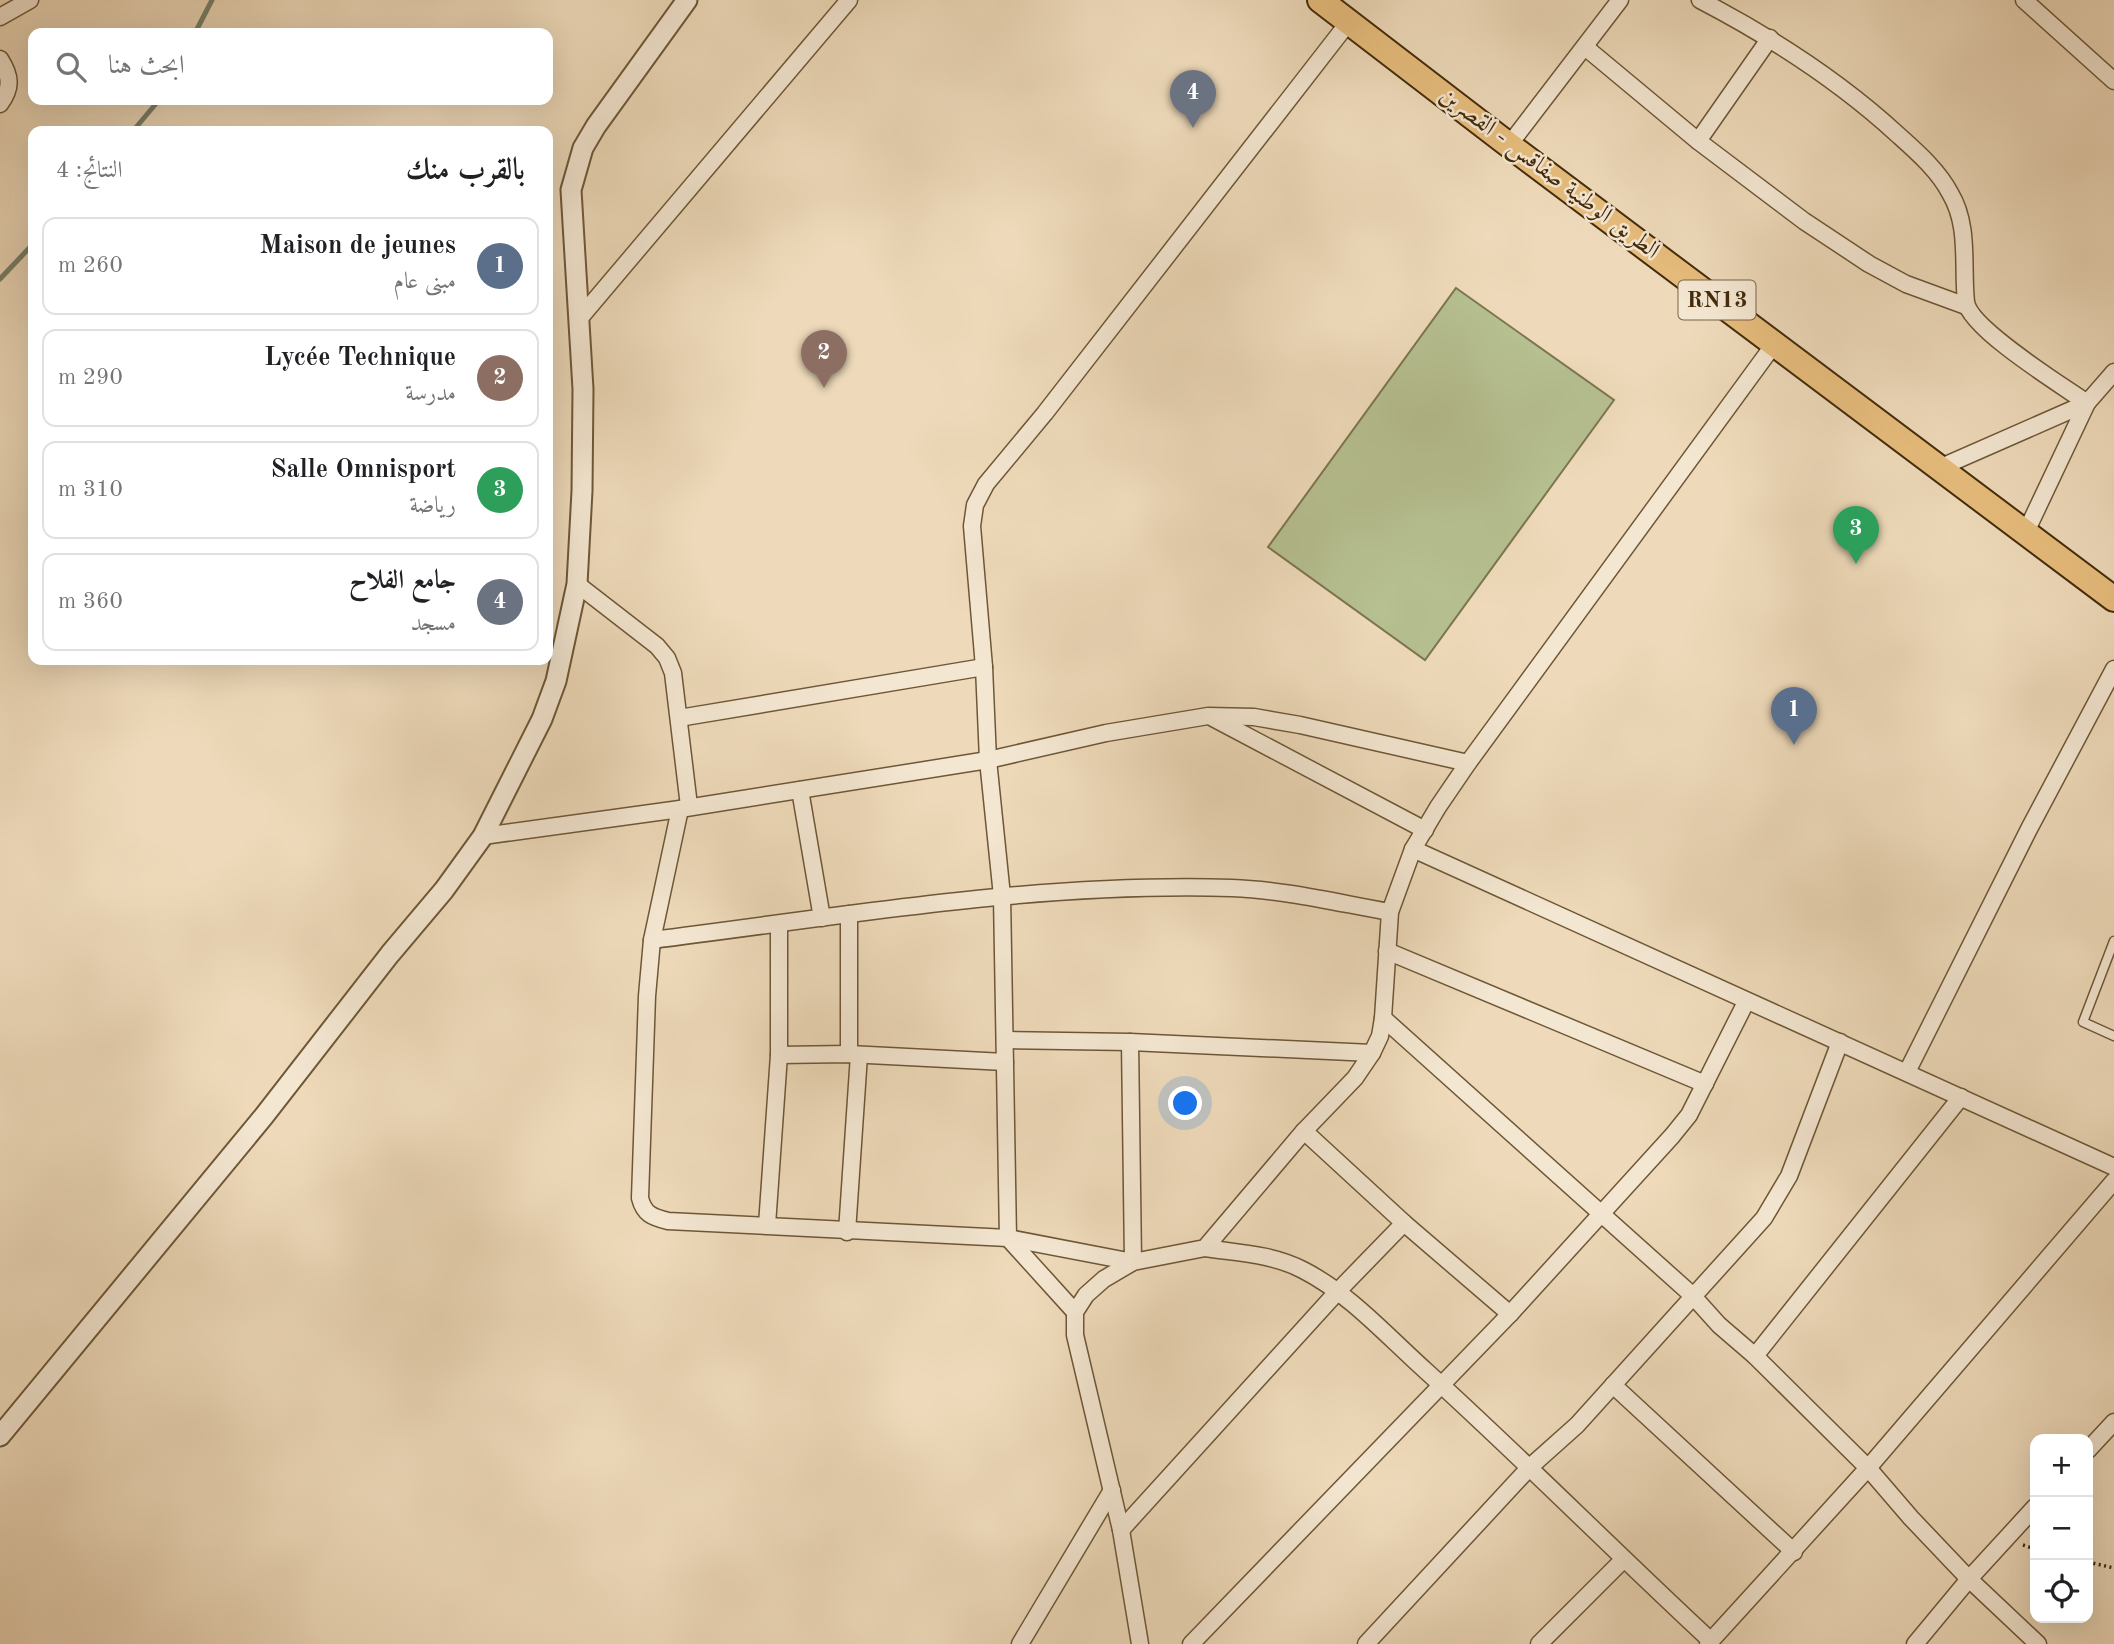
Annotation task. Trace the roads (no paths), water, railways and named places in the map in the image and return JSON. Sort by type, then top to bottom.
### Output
[{"type":"main road","name":"الطريق الوطنية صفاقس - القصرين","points":[[1320,0],[1508,145],[2114,600]]},
{"type":"street","points":[[0,17],[30,0]]},
{"type":"street","points":[[0,1436],[264,1116],[390,954],[444,890],[483,836],[542,719],[556,681],[577,584],[583,389],[571,190],[583,148],[596,126],[687,0]]},
{"type":"street","points":[[579,319],[849,0]]},
{"type":"street","points":[[1508,145],[1620,0]]},
{"type":"street","points":[[1700,0],[1770,38],[1819,69],[1923,157],[1951,193],[1962,225],[1966,306]]},
{"type":"street","points":[[2024,0],[2114,81]]},
{"type":"street","points":[[1075,1312],[1009,1238],[1002,896],[988,760],[984,667],[972,526],[975,505],[986,484],[1045,413],[1348,23]]},
{"type":"street","points":[[1698,141],[1770,38]]},
{"type":"street","points":[[1586,47],[1698,141],[1804,221],[1869,264],[1906,284],[1966,306],[1997,339],[2087,403]]},
{"type":"street","points":[[0,59],[7,70],[10,84],[7,95],[0,104]]},
{"type":"street","points":[[1205,1248],[1304,1131],[1355,1078],[1372,1053],[1384,1018],[1390,912],[1413,849],[1424,830],[1468,763],[1775,344]]},
{"type":"street","points":[[2025,534],[2087,403],[2114,372]]},
{"type":"street","points":[[1939,468],[2087,403]]},
{"type":"street","points":[[577,584],[657,646],[667,659],[673,673],[679,718],[685,807],[652,940],[647,996],[640,1198],[643,1210],[652,1217],[668,1221],[1009,1238],[1133,1262]]},
{"type":"street","points":[[679,718],[984,667]]},
{"type":"street","points":[[1907,1072],[2029,829],[2114,669]]},
{"type":"street","points":[[483,836],[988,760],[1106,733],[1208,716],[1254,717],[1300,725],[1468,763]]},
{"type":"street","points":[[1208,716],[1424,830]]},
{"type":"street","points":[[800,790],[822,918]]},
{"type":"street","points":[[1413,849],[2114,1167]]},
{"type":"street","points":[[652,940],[1002,896],[1129,889],[1235,888],[1390,912]]},
{"type":"street","points":[[847,1232],[854,1054],[849,914]]},
{"type":"street","points":[[767,1226],[779,1055],[779,924]]},
{"type":"street","points":[[1387,951],[1705,1084]]},
{"type":"street","points":[[1191,1644],[1510,1314],[1672,1136],[1689,1115],[1746,1002]]},
{"type":"street","points":[[1384,1018],[1692,1295],[1719,1325],[1755,1356],[1868,1468],[1969,1579],[2038,1644]]},
{"type":"street","points":[[1006,1040],[1130,1042],[1372,1053]]},
{"type":"street","points":[[1130,1042],[1133,1262]]},
{"type":"street","points":[[1366,1644],[1531,1467],[1554,1448],[1613,1385],[1764,1218],[1779,1196],[1797,1157],[1840,1042]]},
{"type":"street","points":[[779,1055],[854,1054],[1005,1062]]},
{"type":"street","points":[[1755,1356],[1961,1097]]},
{"type":"street","points":[[1304,1131],[1404,1223],[1510,1314]]},
{"type":"street","points":[[1140,1644],[1121,1530],[1074,1335],[1075,1312],[1086,1295],[1104,1279],[1133,1262],[1205,1248],[1271,1257],[1291,1264],[1338,1291],[1531,1467],[1623,1560],[1710,1642],[1868,1468],[2114,1181]]},
{"type":"street","points":[[1121,1530],[1338,1291],[1404,1223]]},
{"type":"street","points":[[1613,1385],[1794,1552]]},
{"type":"street","points":[[2093,1445],[2113,1423]]},
{"type":"street","points":[[1020,1644],[1112,1490]]},
{"type":"street","points":[[1915,1644],[1969,1579],[2030,1512]]},
{"type":"street","points":[[1539,1644],[1623,1560]]},
{"type":"lane","points":[[2114,941],[2083,1022],[2114,1036]]},
{"type":"waterway","points":[[198,28],[212,0]]},
{"type":"waterway","points":[[137,126],[155,105]]},
{"type":"waterway","points":[[0,279],[28,249]]},
{"type":"place","name":"جامع الفلاح","points":[[1193,128]]},
{"type":"place","name":"Lycée Technique","points":[[824,388]]},
{"type":"place","name":"Salle Omnisport","points":[[1856,564]]},
{"type":"place","name":"Maison de jeunes","points":[[1794,745]]}]
